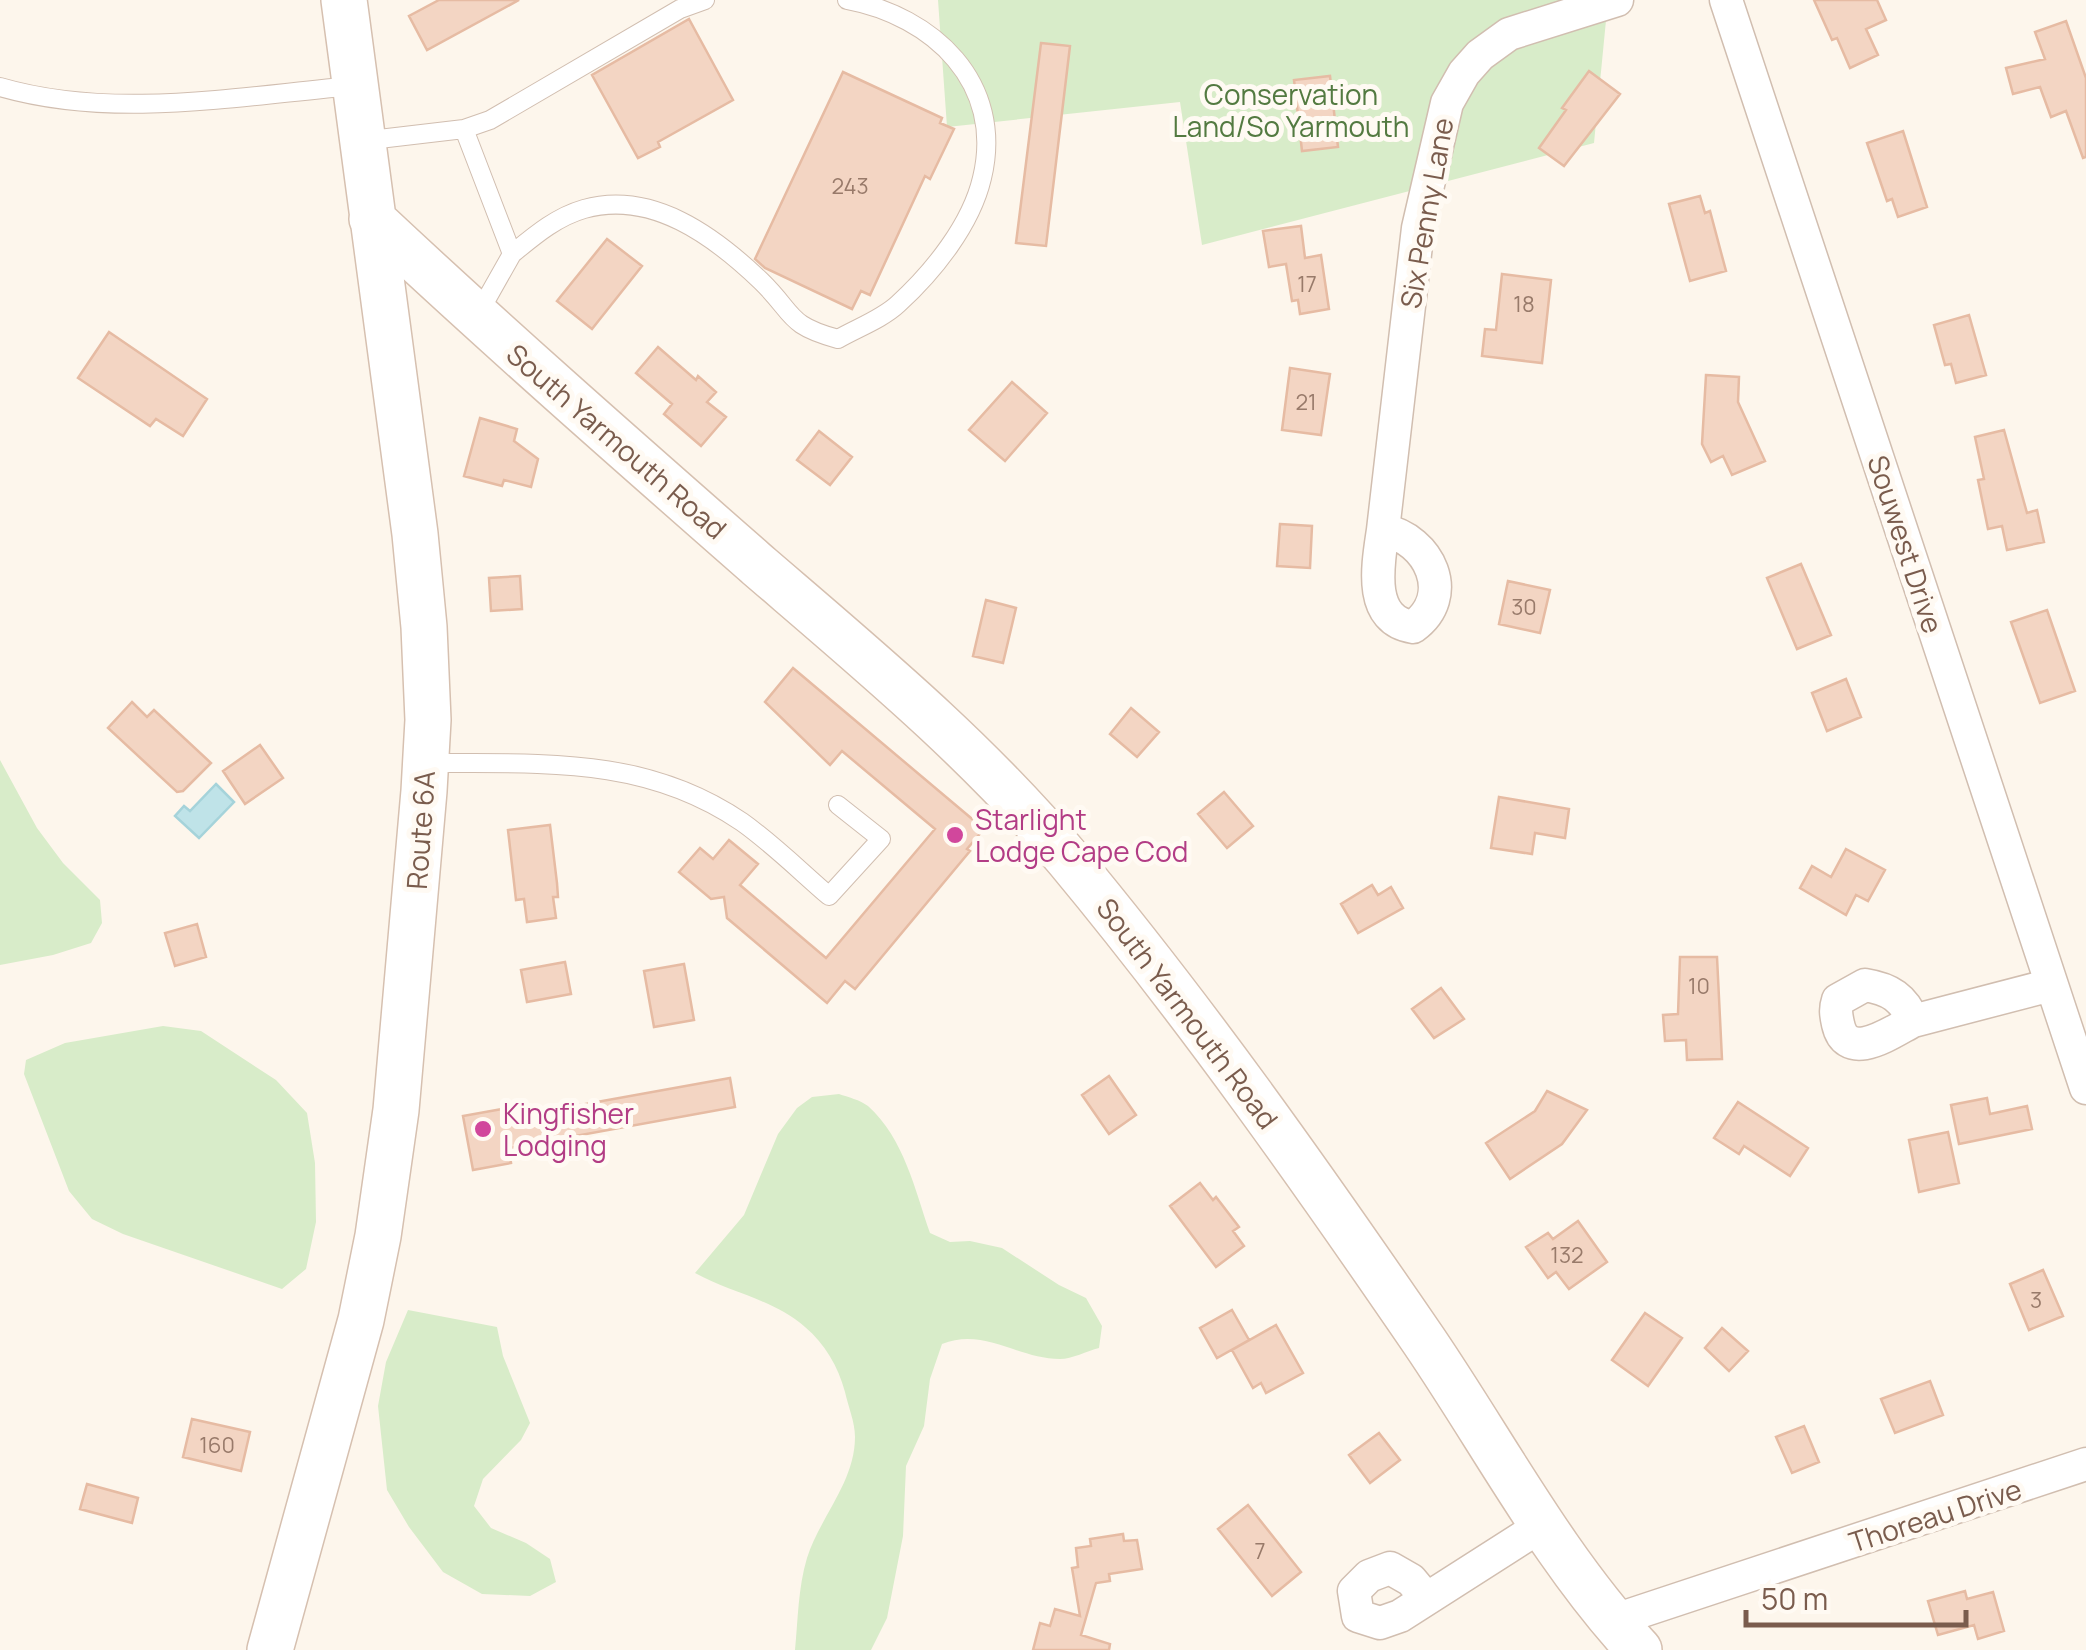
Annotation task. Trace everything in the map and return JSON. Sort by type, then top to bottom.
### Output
[{"type":"main road","name":"Route 6A","points":[[270,1650],[361,1320],[378,1236],[396,1110],[426,763],[426,662],[415,534],[344,0]]},
{"type":"main road","name":"South Yarmouth Road","points":[[372,219],[583,414],[827,624],[1016,798],[1110,910],[1273,1124],[1544,1524],[1626,1635]]},
{"type":"street","name":"Six Penny Lane","points":[[1383,530],[1418,228],[1447,102],[1480,55],[1510,34],[1617,0]]},
{"type":"street","name":"Souwest Drive","points":[[1726,0],[2086,1088]]},
{"type":"street","points":[[1913,1022],[2051,985]]},
{"type":"street","name":"Thoreau Drive","points":[[1626,1635],[2086,1464]]},
{"type":"street","points":[[1426,1598],[1544,1524]]},
{"type":"lane","points":[[362,141],[464,128],[490,120],[680,9],[705,0]]},
{"type":"lane","points":[[477,317],[512,254],[549,225],[584,209],[631,204],[668,213],[710,239],[740,262],[786,314],[809,331],[838,339],[895,307],[938,260],[968,215],[982,178],[986,140],[976,92],[956,57],[928,31],[901,16],[847,0]]},
{"type":"lane","points":[[0,88],[44,98],[129,103],[354,86]]},
{"type":"lane","points":[[464,128],[512,254]]},
{"type":"lane","points":[[426,763],[580,766],[620,770],[660,781],[742,822],[830,896],[881,839],[838,805]]},
{"type":"green space","name":"Conservation Land/So Yarmouth","points":[[938,0],[1608,0],[1594,143],[1202,245],[1180,102],[947,127]]},
{"type":"green space","points":[[0,760],[37,828],[63,863],[100,900],[102,923],[91,943],[0,965]]},
{"type":"green space","points":[[163,1026],[201,1031],[276,1080],[307,1113],[315,1163],[316,1222],[306,1269],[282,1289],[123,1234],[92,1219],[69,1191],[24,1074],[26,1060],[65,1043]]},
{"type":"green space","points":[[839,1094],[868,1106],[891,1133],[907,1165],[930,1233],[950,1242],[970,1241],[1002,1248],[1086,1298],[1102,1326],[1099,1348],[1065,1359],[1045,1358],[972,1339],[942,1344],[930,1379],[924,1426],[906,1466],[903,1536],[887,1618],[871,1650],[795,1650],[807,1558],[843,1484],[853,1453],[855,1431],[851,1414],[835,1364],[805,1327],[766,1303],[695,1273],[744,1215],[778,1134],[797,1108],[812,1097]]},
{"type":"green space","points":[[408,1310],[497,1327],[503,1356],[530,1423],[521,1440],[483,1479],[474,1506],[491,1528],[526,1543],[550,1559],[556,1582],[530,1596],[482,1594],[443,1572],[387,1490],[378,1406],[386,1362]]},
{"type":"water","points":[[216,784],[234,802],[199,838],[175,816],[184,806],[190,811]]},
{"type":"building","points":[[439,0],[519,0],[427,50],[409,16]]},
{"type":"building","points":[[1814,0],[1877,0],[1886,20],[1866,29],[1878,55],[1850,68]]},
{"type":"building","points":[[689,19],[733,100],[658,142],[660,147],[638,158],[592,75]]},
{"type":"building","points":[[2066,21],[2086,78],[2083,158],[2066,111],[2051,117],[2040,87],[2013,94],[2006,68],[2045,59],[2035,32]]},
{"type":"building","points":[[1041,43],[1070,46],[1046,246],[1016,243]]},
{"type":"building","points":[[1589,71],[1620,94],[1564,166],[1539,148]]},
{"type":"building","points":[[843,72],[942,118],[940,123],[954,129],[930,179],[925,176],[870,295],[861,291],[852,309],[765,268],[755,259]]},
{"type":"building","points":[[1330,76],[1338,147],[1302,151],[1294,80]]},
{"type":"building","points":[[1903,131],[1927,207],[1898,217],[1892,199],[1887,201],[1867,143]]},
{"type":"building","points":[[1700,196],[1705,213],[1710,211],[1726,271],[1690,281],[1669,204]]},
{"type":"building","points":[[1301,226],[1305,258],[1321,255],[1329,309],[1300,314],[1298,300],[1292,301],[1286,264],[1269,267],[1263,231]]},
{"type":"building","points":[[607,239],[642,266],[592,329],[557,301]]},
{"type":"building","points":[[1502,274],[1551,280],[1542,363],[1482,356],[1485,329],[1496,330]]},
{"type":"building","points":[[1969,315],[1986,375],[1956,383],[1951,364],[1945,365],[1934,325]]},
{"type":"building","points":[[109,332],[207,399],[183,436],[156,419],[150,426],[78,378]]},
{"type":"building","points":[[658,347],[716,392],[707,402],[726,417],[701,446],[664,414],[672,404],[636,373]]},
{"type":"building","points":[[1290,368],[1330,374],[1321,435],[1282,430]]},
{"type":"building","points":[[1706,375],[1739,377],[1738,402],[1765,461],[1732,475],[1723,456],[1711,462],[1702,444]]},
{"type":"building","points":[[1012,382],[1047,413],[1005,461],[969,430]]},
{"type":"building","points":[[480,418],[517,429],[514,441],[538,459],[531,487],[504,480],[502,486],[464,476]]},
{"type":"building","points":[[2004,430],[2027,513],[2037,510],[2044,542],[2007,550],[2002,526],[1988,529],[1978,480],[1984,479],[1975,437]]},
{"type":"building","points":[[819,431],[852,457],[830,485],[797,460]]},
{"type":"building","points":[[1280,524],[1312,526],[1310,568],[1277,566]]},
{"type":"building","points":[[1801,564],[1831,635],[1797,649],[1767,578]]},
{"type":"building","points":[[520,576],[522,609],[491,611],[489,578]]},
{"type":"building","points":[[1508,581],[1550,590],[1540,633],[1499,624]]},
{"type":"building","points":[[986,600],[1016,608],[1003,663],[973,656]]},
{"type":"building","points":[[2047,610],[2075,691],[2040,703],[2011,622]]},
{"type":"building","name":"Starlight Lodge Cape Cod","points":[[793,668],[984,829],[855,989],[845,981],[827,1003],[727,918],[724,897],[711,899],[679,872],[700,848],[713,859],[729,840],[758,864],[740,885],[826,958],[935,829],[842,751],[830,765],[765,702]]},
{"type":"building","points":[[1846,679],[1861,717],[1827,731],[1812,693]]},
{"type":"building","points":[[132,702],[147,717],[154,710],[211,763],[183,791],[177,792],[108,728]]},
{"type":"building","points":[[1131,708],[1159,732],[1137,757],[1110,734]]},
{"type":"building","points":[[260,745],[283,778],[245,804],[223,771]]},
{"type":"building","points":[[1224,792],[1253,826],[1227,848],[1198,814]]},
{"type":"building","points":[[1499,797],[1569,809],[1565,838],[1535,833],[1532,854],[1491,848]]},
{"type":"building","points":[[550,825],[558,897],[553,897],[556,918],[527,922],[524,899],[516,900],[508,830]]},
{"type":"building","points":[[1846,849],[1885,870],[1868,901],[1856,895],[1846,915],[1800,888],[1812,866],[1831,877]]},
{"type":"building","points":[[1372,885],[1378,895],[1391,887],[1403,908],[1358,933],[1341,904]]},
{"type":"building","points":[[197,924],[206,957],[175,966],[165,933]]},
{"type":"building","points":[[1680,957],[1717,957],[1722,1059],[1687,1060],[1686,1040],[1665,1041],[1663,1015],[1678,1014]]},
{"type":"building","points":[[565,962],[571,994],[527,1002],[521,970]]},
{"type":"building","points":[[684,964],[694,1020],[654,1027],[644,971]]},
{"type":"building","points":[[1441,988],[1464,1019],[1434,1038],[1412,1009]]},
{"type":"building","points":[[1109,1076],[1136,1115],[1109,1134],[1082,1095]]},
{"type":"building","points":[[730,1078],[735,1107],[509,1148],[511,1163],[473,1170],[463,1116],[502,1109],[503,1119]]},
{"type":"building","points":[[1547,1091],[1587,1110],[1562,1144],[1510,1179],[1486,1143],[1535,1111]]},
{"type":"building","points":[[1987,1098],[1990,1114],[2027,1106],[2032,1129],[1959,1144],[1951,1105]]},
{"type":"building","points":[[1738,1102],[1808,1148],[1790,1176],[1744,1146],[1739,1154],[1714,1138]]},
{"type":"building","points":[[1948,1132],[1959,1183],[1919,1192],[1909,1140]]},
{"type":"building","points":[[1200,1183],[1239,1227],[1233,1231],[1244,1246],[1216,1267],[1170,1206]]},
{"type":"building","points":[[1578,1221],[1607,1262],[1569,1289],[1556,1272],[1548,1278],[1526,1247],[1548,1233],[1553,1239]]},
{"type":"building","points":[[2043,1270],[2063,1316],[2029,1330],[2010,1284]]},
{"type":"building","points":[[1232,1310],[1249,1340],[1217,1358],[1200,1328]]},
{"type":"building","points":[[1645,1313],[1682,1338],[1648,1386],[1612,1360]]},
{"type":"building","points":[[1276,1325],[1303,1373],[1266,1393],[1261,1383],[1253,1388],[1232,1350]]},
{"type":"building","points":[[1722,1328],[1748,1351],[1729,1371],[1705,1348]]},
{"type":"building","points":[[1930,1381],[1943,1415],[1895,1433],[1881,1399]]},
{"type":"building","points":[[192,1419],[250,1432],[241,1471],[183,1457]]},
{"type":"building","points":[[1804,1426],[1819,1462],[1792,1473],[1776,1437]]},
{"type":"building","points":[[1379,1433],[1400,1460],[1370,1483],[1349,1455]]},
{"type":"building","points":[[87,1484],[138,1498],[132,1523],[80,1509]]},
{"type":"building","points":[[1248,1505],[1301,1572],[1272,1596],[1218,1529]]},
{"type":"building","points":[[1123,1534],[1124,1541],[1137,1540],[1142,1569],[1109,1574],[1110,1581],[1096,1583],[1081,1635],[1110,1644],[1109,1650],[1033,1650],[1040,1623],[1050,1626],[1055,1609],[1080,1616],[1072,1568],[1078,1567],[1076,1548],[1091,1546],[1090,1539]]},
{"type":"building","points":[[1965,1591],[1967,1599],[1993,1592],[2004,1631],[1978,1639],[1974,1625],[1938,1635],[1928,1601]]},
{"type":"place","name":"Starlight Lodge Cape Cod","points":[[955,835]]},
{"type":"place","name":"Kingfisher Lodging","points":[[483,1129]]}]
